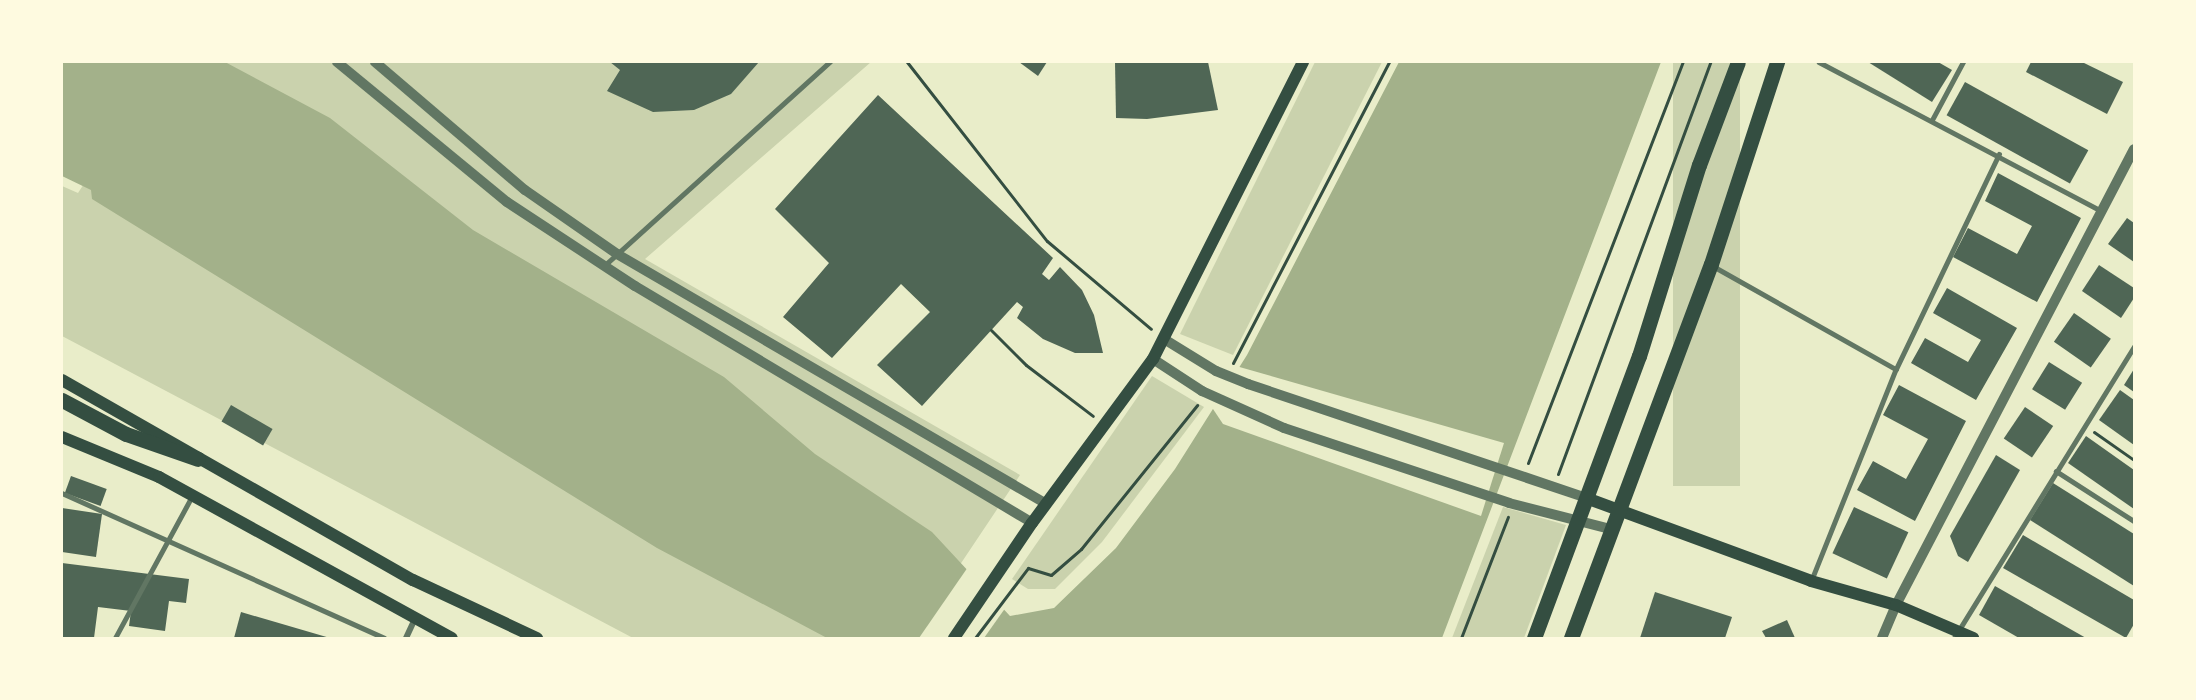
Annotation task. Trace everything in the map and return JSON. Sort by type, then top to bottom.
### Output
[{"type":"main road","points":[[954,639],[1032,523],[1152,359],[1303,62]]},
{"type":"main road","points":[[1534,639],[1586,498],[1738,62]]},
{"type":"main road","points":[[1571,639],[1614,530],[1711,264],[1778,62]]},
{"type":"main road","points":[[62,380],[413,580],[537,639]]},
{"type":"main road","points":[[62,400],[126,434],[198,459]]},
{"type":"main road","points":[[62,437],[159,477],[414,621],[452,639]]},
{"type":"main road","points":[[1586,498],[1811,581],[1896,605],[1955,634],[1973,639]]},
{"type":"street","points":[[337,62],[507,202],[604,266],[1032,523]]},
{"type":"street","points":[[375,62],[525,190],[617,254],[1046,504]]},
{"type":"street","points":[[1882,639],[1896,605],[2134,149]]},
{"type":"street","points":[[1164,339],[1216,371],[1586,498]]},
{"type":"street","points":[[1152,359],[1202,391],[1284,428],[1544,514],[1614,530]]},
{"type":"street","points":[[406,639],[414,621]]},
{"type":"lane","points":[[604,266],[830,62]]},
{"type":"lane","points":[[1819,62],[1999,154],[2102,211]]},
{"type":"lane","points":[[1932,120],[1963,62]]},
{"type":"lane","points":[[1811,581],[1896,369],[1999,154]]},
{"type":"lane","points":[[1711,264],[1896,369]]},
{"type":"lane","points":[[1955,634],[2134,347]]},
{"type":"lane","points":[[2056,471],[2134,521]]},
{"type":"lane","points":[[62,494],[168,539],[384,639]]},
{"type":"lane","points":[[115,639],[192,496]]},
{"type":"path","points":[[907,62],[1047,241],[1164,339]]},
{"type":"path","points":[[1525,472],[1683,62]]},
{"type":"path","points":[[1553,487],[1710,62]]},
{"type":"path","points":[[991,330],[1026,365],[1104,424]]},
{"type":"path","points":[[2085,425],[2134,460]]},
{"type":"path","points":[[1461,639],[1512,505]]},
{"type":"shaded area","points":[[62,62],[225,62],[330,118],[473,230],[724,377],[815,454],[932,532],[1010,616],[1054,608],[1116,548],[1175,469],[1247,355],[1399,62],[1661,62],[1442,638],[827,638],[657,548],[92,199],[91,190],[62,176]]},
{"type":"shaded area","points":[[163,62],[871,62],[645,259],[1020,475],[911,638],[633,638],[62,336],[62,186],[78,193]]},
{"type":"shaded area","points":[[1315,62],[1382,62],[1233,355],[1180,334]]},
{"type":"shaded area","points":[[1673,62],[1740,62],[1740,486],[1673,486]]},
{"type":"shaded area","points":[[1152,376],[1204,407],[1102,542],[1055,589],[1028,589],[1012,579]]},
{"type":"shaded area","points":[[1503,507],[1566,525],[1524,638],[1452,638]]},
{"type":"pier","points":[[1236,366],[1504,443],[1481,516],[1223,424],[1211,406]]},
{"type":"pier","points":[[968,567],[1006,607],[984,638],[919,638]]},
{"type":"building","points":[[610,62],[759,62],[731,94],[694,110],[653,112],[607,91],[620,70]]},
{"type":"building","points":[[1019,62],[1047,62],[1038,76]]},
{"type":"building","points":[[1115,62],[1208,62],[1218,110],[1147,119],[1116,118]]},
{"type":"building","points":[[1868,62],[1938,62],[1952,70],[1932,102]]},
{"type":"building","points":[[2031,62],[2082,62],[2123,82],[2107,114],[2026,72]]},
{"type":"building","points":[[1965,82],[2088,150],[2070,184],[1947,115]]},
{"type":"building","points":[[878,95],[1053,258],[1042,274],[1049,280],[1060,267],[1082,290],[1094,315],[1103,353],[1075,353],[1043,339],[1017,318],[1023,307],[1017,302],[922,406],[877,365],[930,312],[901,284],[832,358],[783,317],[829,263],[775,209]]},
{"type":"building","points":[[1998,173],[2081,218],[2037,302],[1953,257],[1968,228],[2017,254],[2032,226],[1985,201]]},
{"type":"building","points":[[2127,218],[2134,223],[2134,262],[2108,244]]},
{"type":"building","points":[[2099,265],[2134,288],[2134,298],[2121,318],[2082,291]]},
{"type":"building","points":[[1947,288],[2017,328],[1976,400],[1911,363],[1925,338],[1968,362],[1981,340],[1933,313]]},
{"type":"building","points":[[2074,313],[2111,339],[2091,367],[2054,342]]},
{"type":"building","points":[[2049,362],[2082,383],[2065,410],[2032,389]]},
{"type":"building","points":[[2134,369],[2134,392],[2124,385]]},
{"type":"building","points":[[1899,385],[1966,421],[1915,521],[1857,490],[1873,461],[1906,479],[1928,439],[1883,415]]},
{"type":"building","points":[[2120,390],[2134,400],[2134,445],[2099,420]]},
{"type":"building","points":[[231,405],[273,429],[263,445],[222,421]]},
{"type":"building","points":[[2025,407],[2053,426],[2032,458],[2004,439]]},
{"type":"building","points":[[2086,436],[2134,470],[2134,509],[2068,463]]},
{"type":"building","points":[[1996,455],[2020,470],[1968,562],[1958,556],[1950,536]]},
{"type":"building","points":[[71,476],[107,489],[101,506],[65,493]]},
{"type":"building","points":[[2053,483],[2134,534],[2134,586],[2030,520]]},
{"type":"building","points":[[1854,507],[1908,532],[1887,579],[1832,553]]},
{"type":"building","points":[[62,508],[102,514],[96,557],[62,552]]},
{"type":"building","points":[[2023,535],[2134,600],[2134,624],[2126,638],[2003,568]]},
{"type":"building","points":[[62,563],[189,579],[186,603],[169,601],[165,631],[129,626],[131,611],[98,607],[94,638],[62,638]]},
{"type":"building","points":[[1995,586],[2086,638],[2019,638],[1979,615]]},
{"type":"building","points":[[1655,592],[1732,617],[1725,638],[1640,638]]},
{"type":"building","points":[[241,612],[330,638],[234,638]]},
{"type":"building","points":[[1787,620],[1795,638],[1766,638],[1762,631]]}]
